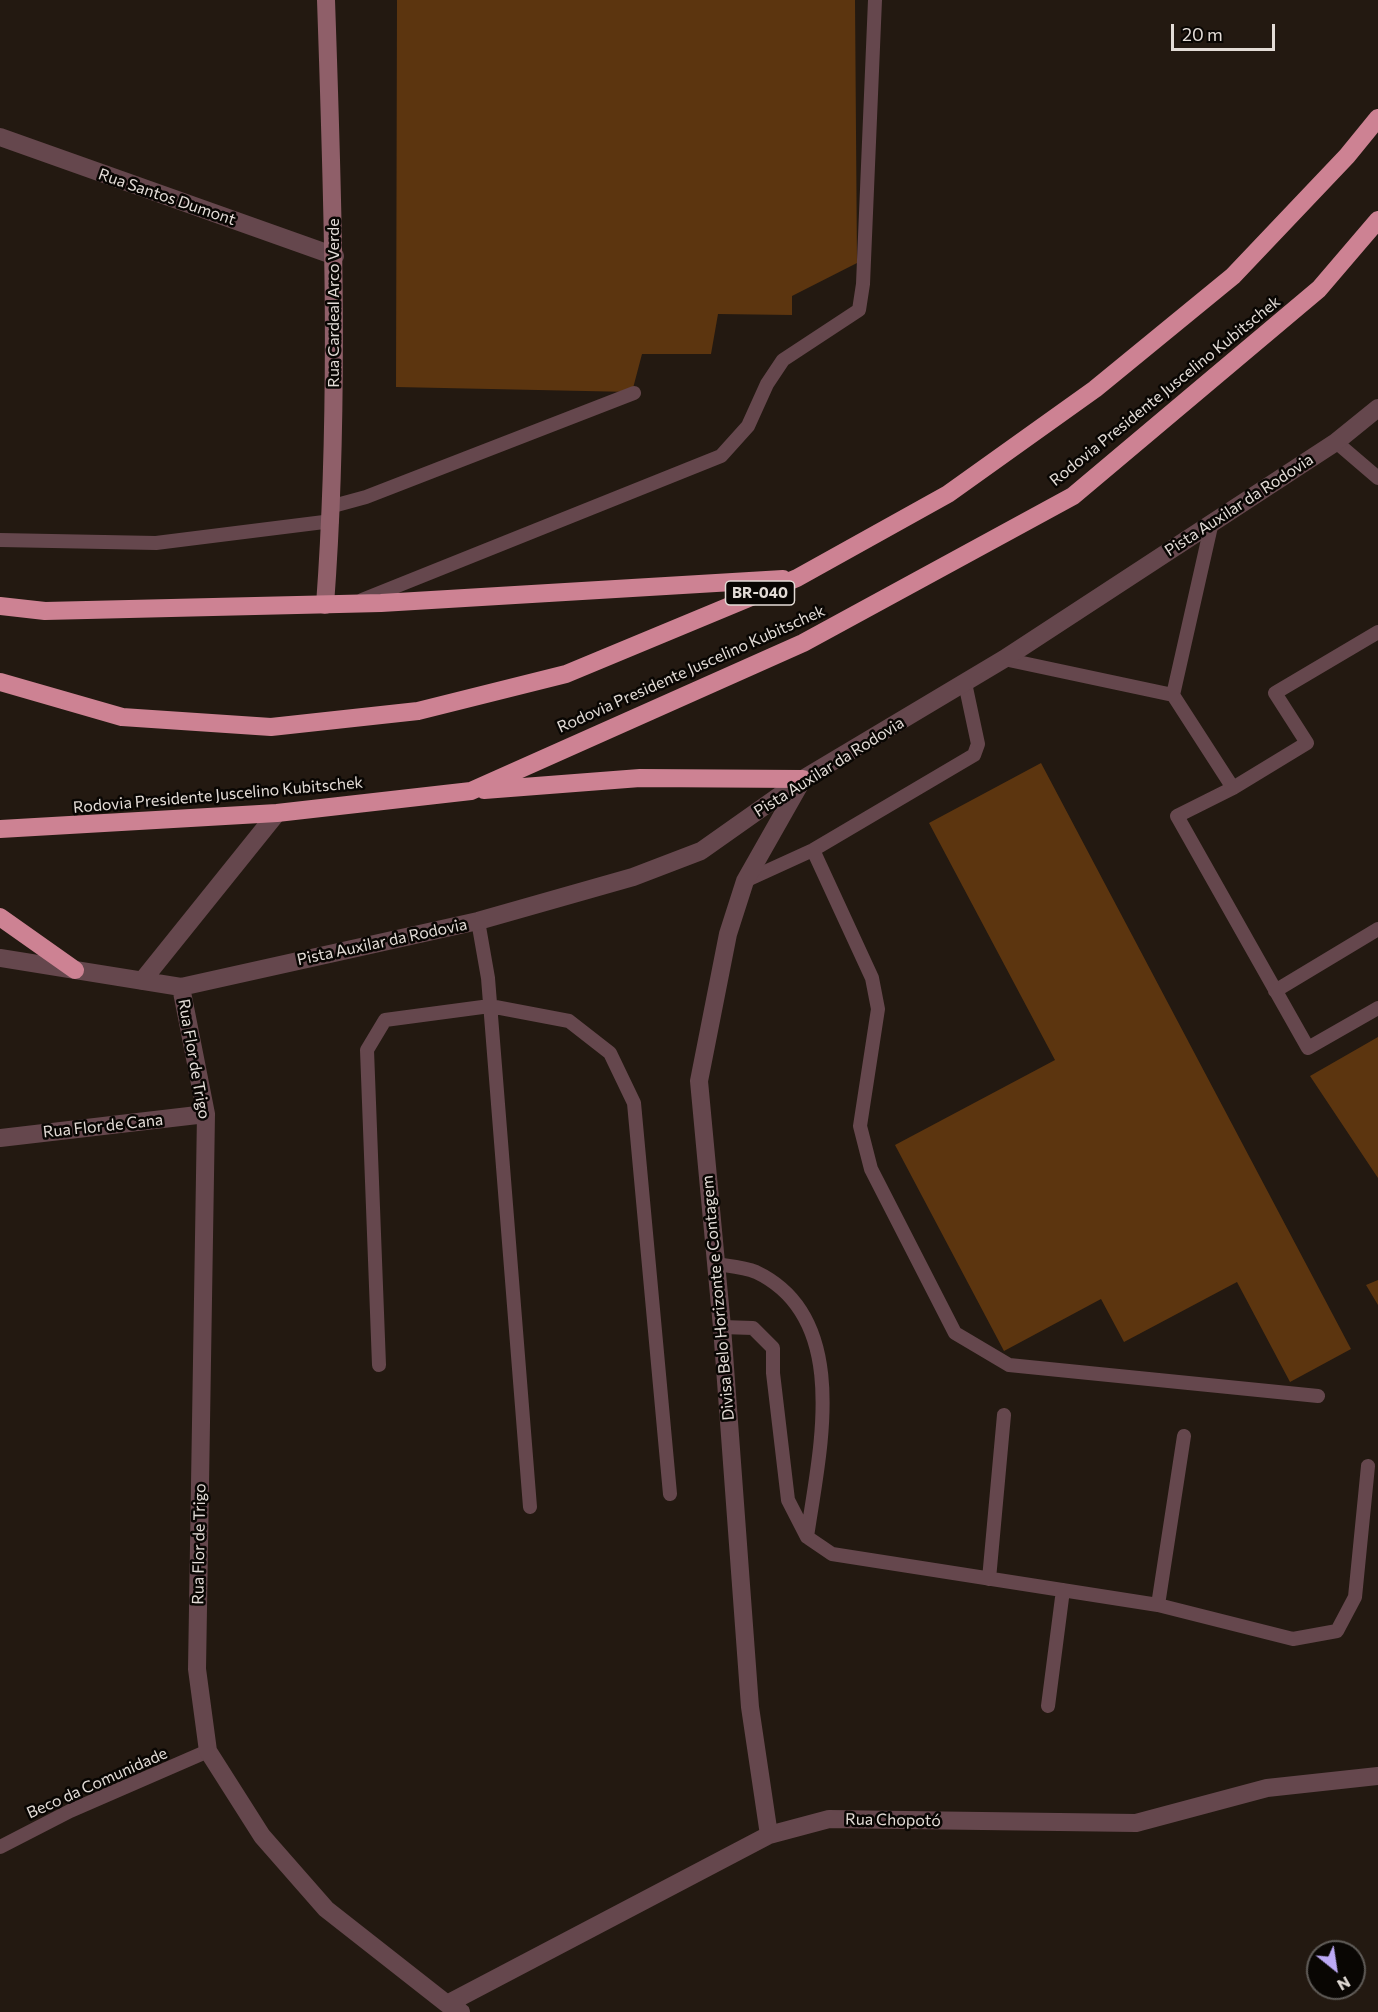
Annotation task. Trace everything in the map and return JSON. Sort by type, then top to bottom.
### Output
[{"type":"highway","name":"BR-040","points":[[0,682],[122,717],[271,728],[418,711],[566,674],[797,578],[948,494],[1095,389],[1233,276],[1347,156],[1378,118]]},
{"type":"highway","name":"Rodovia Presidente Juscelino Kubitschek","points":[[0,829],[278,813],[471,791],[803,643],[1073,496],[1319,289],[1378,220]]},
{"type":"highway","points":[[0,606],[45,611],[325,605],[797,578]]},
{"type":"highway","points":[[471,791],[640,778],[803,779]]},
{"type":"highway","points":[[0,916],[75,970]]},
{"type":"street","name":"Rua Cardeal Arco Verde","points":[[325,605],[332,514],[335,256],[326,0]]},
{"type":"street","name":"Rua Santos Dumont","points":[[0,137],[335,256]]},
{"type":"street","name":"Pista Auxilar da Rodovia","points":[[181,987],[478,921],[633,877],[701,851],[803,779],[1004,659],[1336,442],[1378,408]]},
{"type":"street","name":"Divisa Belo Horizonte e Contagem","points":[[769,1834],[750,1707],[722,1328],[699,1080],[728,934],[745,881],[803,779]]},
{"type":"street","points":[[142,981],[278,813]]},
{"type":"street","points":[[0,958],[181,987]]},
{"type":"street","name":"Rua Flor de Trigo","points":[[181,987],[206,1114],[197,1669],[208,1751],[262,1836],[326,1909],[454,2008]]},
{"type":"street","name":"Rua Flor de Cana","points":[[0,1138],[206,1114]]},
{"type":"street","name":"Rua Chopotó","points":[[454,2008],[769,1834],[830,1819],[1136,1823],[1267,1788],[1378,1776]]},
{"type":"lane","points":[[353,604],[721,456],[748,426],[766,384],[783,360],[859,310],[863,284],[875,0]]},
{"type":"lane","points":[[0,540],[156,543],[332,514],[366,496],[634,393]]},
{"type":"lane","points":[[1336,442],[1378,478]]},
{"type":"lane","points":[[1173,695],[1212,522]]},
{"type":"lane","points":[[1378,633],[1275,693],[1308,743],[1233,788],[1177,816],[1308,1048],[1378,1008]]},
{"type":"lane","points":[[1004,659],[1173,695],[1233,788]]},
{"type":"lane","points":[[745,881],[813,850],[974,755],[978,744],[965,683]]},
{"type":"lane","points":[[813,850],[872,978],[878,1009],[860,1126],[870,1169],[955,1333],[1009,1365],[1318,1396]]},
{"type":"lane","points":[[478,921],[490,1006],[530,1507]]},
{"type":"lane","points":[[1275,990],[1378,929]]},
{"type":"lane","points":[[379,1365],[367,1050],[385,1020],[490,1006],[569,1022],[610,1053],[634,1103],[670,1494]]},
{"type":"lane","points":[[716,1264],[754,1271],[780,1286],[805,1314],[820,1358],[823,1427],[807,1538]]},
{"type":"lane","points":[[722,1328],[753,1328],[773,1348],[773,1373],[788,1500],[807,1538],[832,1554],[1158,1605],[1293,1639],[1337,1632],[1355,1597],[1368,1466]]},
{"type":"lane","points":[[989,1579],[1004,1415]]},
{"type":"lane","points":[[1158,1605],[1184,1436]]},
{"type":"lane","points":[[1048,1706],[1063,1590]]},
{"type":"lane","name":"Beco da Comunidade","points":[[0,1847],[70,1811],[208,1751]]},
{"type":"building","points":[[397,0],[855,0],[857,263],[792,296],[792,315],[718,314],[711,354],[642,354],[632,392],[396,387]]},
{"type":"building","points":[[1041,763],[1351,1349],[1290,1382],[1237,1282],[1124,1342],[1101,1299],[1004,1351],[895,1145],[1055,1060],[929,823]]},
{"type":"building","points":[[1378,1037],[1378,1178],[1310,1076]]},
{"type":"building","points":[[1378,1280],[1378,1305],[1366,1285]]}]
